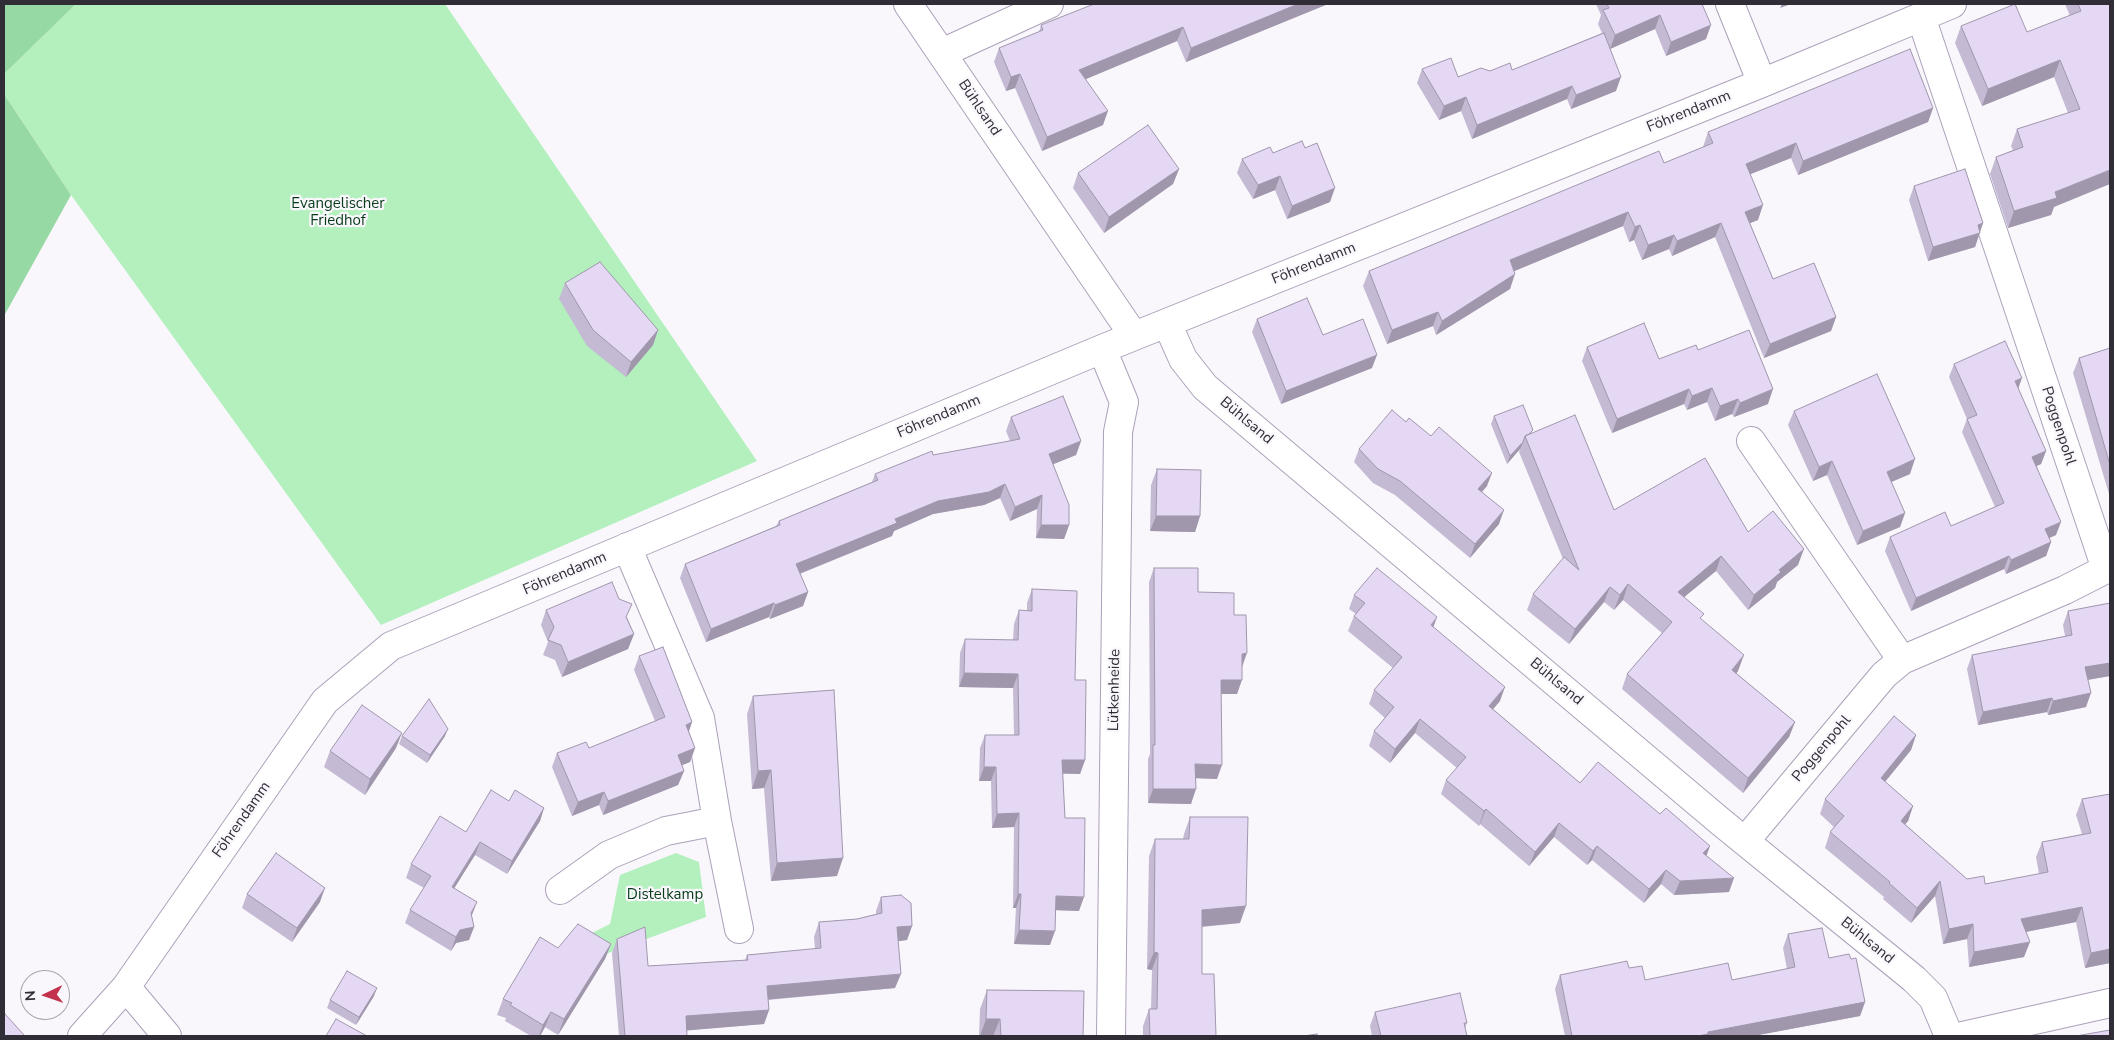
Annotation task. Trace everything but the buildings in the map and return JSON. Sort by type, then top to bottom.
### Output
[{"type":"street","name":"Bühlsand","points":[[908,4],[1134,336]]},
{"type":"street","points":[[942,53],[1049,4]]},
{"type":"street","points":[[1730,4],[1762,83]]},
{"type":"street","name":"Föhrendamm","points":[[82,1036],[126,987],[325,701],[391,646],[1102,349],[1762,83],[1952,4]]},
{"type":"street","name":"Poggenpohl","points":[[1744,841],[1884,675],[1902,660],[2065,590],[2108,568],[1921,17]]},
{"type":"street","name":"Bühlsand","points":[[1167,323],[1183,359],[1205,386],[1744,841],[1914,979],[1933,998],[1949,1036]]},
{"type":"street","name":"Lütkenheide","points":[[1102,349],[1124,402],[1118,432],[1111,1036]]},
{"type":"street","points":[[1751,441],[1902,660]]},
{"type":"street","points":[[627,548],[700,718],[717,821],[739,929]]},
{"type":"street","points":[[560,890],[609,855],[666,831],[717,821]]},
{"type":"street","points":[[126,987],[167,1036]]},
{"type":"street","points":[[1963,1036],[2110,1003]]},
{"type":"green space","points":[[4,4],[76,4],[4,74]]},
{"type":"green space","name":"Evangelischer Friedhof","points":[[76,4],[445,4],[757,461],[381,625],[71,195],[4,94],[4,74]]},
{"type":"green space","points":[[4,94],[71,195],[4,316]]},
{"type":"green space","name":"Distelkamp","points":[[676,853],[699,862],[706,917],[603,955],[578,940],[610,924],[620,875]]}]
